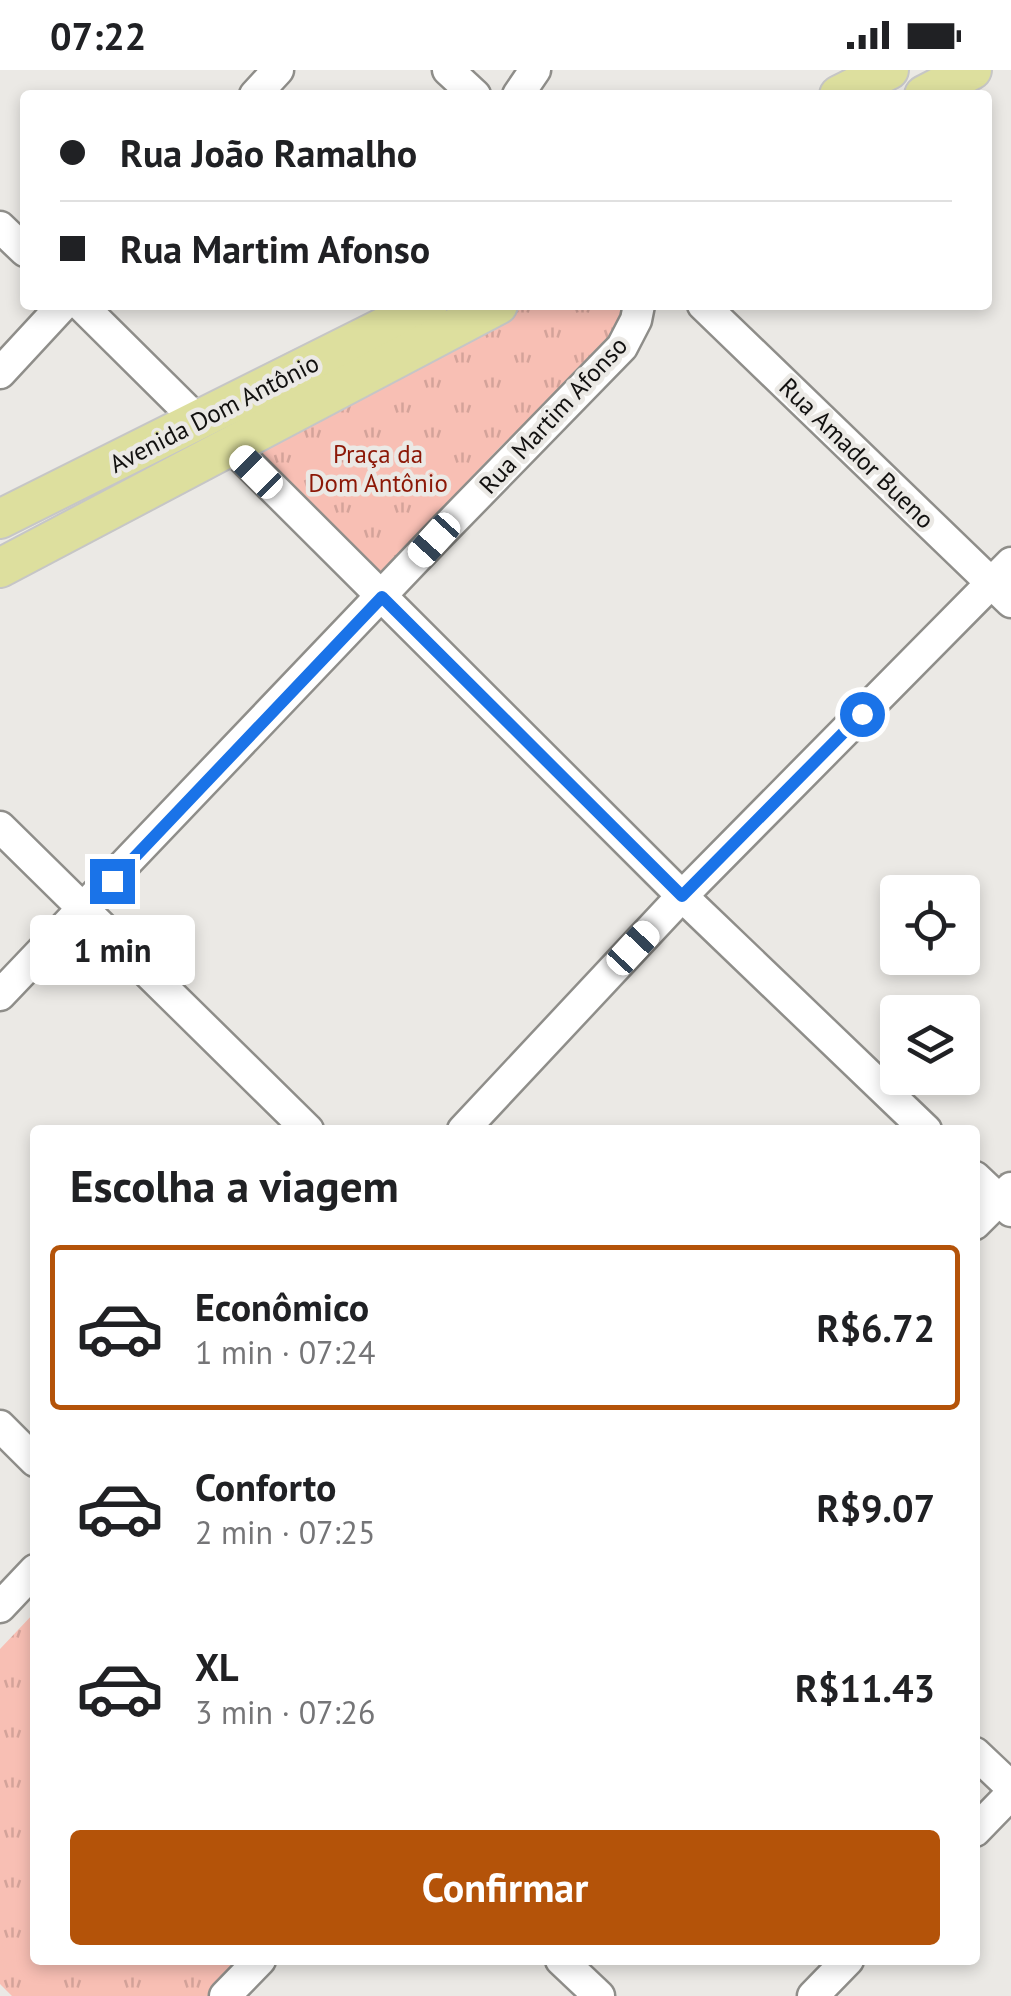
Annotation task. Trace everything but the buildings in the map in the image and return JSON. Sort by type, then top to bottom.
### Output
[{"type":"main road","points":[[849,90],[889,70]]},
{"type":"main road","points":[[934,90],[972,70]]},
{"type":"main road","name":"Avenida Dom Antônio","points":[[0,520],[418,310]]},
{"type":"main road","name":"Avenida Dom Antônio","points":[[0,568],[489,310]]},
{"type":"street","points":[[260,90],[278,70]]},
{"type":"street","points":[[448,70],[470,90]]},
{"type":"street","points":[[0,227],[20,246]]},
{"type":"street","points":[[0,373],[58,310]]},
{"type":"street","points":[[86,310],[198,422]]},
{"type":"street","name":"Rua Martim Afonso","points":[[0,995],[622,347],[638,310]]},
{"type":"street","name":"Rua Amador Bueno","points":[[708,310],[1004,582]]},
{"type":"street","points":[[231,446],[682,896],[921,1125]]},
{"type":"street","points":[[468,1125],[682,896],[1004,582]]},
{"type":"street","points":[[0,827],[303,1125]]},
{"type":"street","points":[[980,1181],[1007,1200],[980,1220]]},
{"type":"street","points":[[0,1426],[30,1455]]},
{"type":"street","points":[[0,1607],[30,1575]]},
{"type":"street","points":[[980,1758],[1011,1790],[980,1825]]},
{"type":"street","points":[[225,1996],[255,1965]]},
{"type":"street","points":[[566,1965],[600,1996]]},
{"type":"street","points":[[813,1996],[843,1965]]},
{"type":"green space","name":"Praça da Dom Antônio","points":[[508,310],[628,310],[603,351],[500,447],[377,576],[255,451]]},
{"type":"green space","points":[[30,1617],[30,1965],[239,1965],[209,1996],[12,1996],[0,1984],[0,1649]]},
{"type":"route","points":[[112,881],[382,597],[682,896],[862,714]]}]
